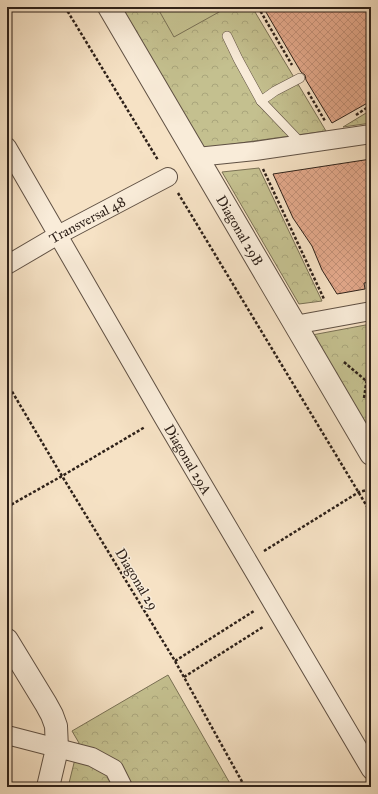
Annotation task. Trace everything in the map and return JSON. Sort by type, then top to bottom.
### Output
[{"type":"street","name":"Diagonal 29B","points":[[109,7],[371,454]]},
{"type":"street","points":[[197,157],[255,151],[371,134]]},
{"type":"street","name":"Diagonal 29A","points":[[7,147],[371,770]]},
{"type":"street","name":"Transversal 48","points":[[7,265],[58,235],[168,177]]},
{"type":"street","points":[[295,324],[333,319],[371,311]]},
{"type":"street","points":[[7,640],[52,715],[56,726],[57,748],[48,787]]},
{"type":"street","points":[[7,735],[92,757],[114,769],[123,787]]},
{"type":"lane","points":[[228,36],[260,101],[302,144]]},
{"type":"lane","points":[[260,101],[300,78]]},
{"type":"path","points":[[65,7],[371,513]]},
{"type":"path","points":[[255,151],[333,319]]},
{"type":"path","points":[[360,434],[371,351]]},
{"type":"path","name":"Diagonal 29","points":[[7,384],[184,676],[245,787]]},
{"type":"path","points":[[7,507],[163,416]]},
{"type":"path","points":[[248,561],[359,492],[371,489]]},
{"type":"path","points":[[175,661],[272,600]]},
{"type":"path","points":[[184,676],[281,616]]},
{"type":"green space","points":[[122,7],[252,7],[326,131],[204,148]]},
{"type":"green space","points":[[157,7],[228,7],[174,37]]},
{"type":"green space","points":[[371,110],[371,123],[343,127]]},
{"type":"green space","points":[[259,168],[322,301],[299,304],[222,172]]},
{"type":"green space","points":[[371,324],[371,438],[312,335]]},
{"type":"green space","points":[[168,675],[232,787],[68,787],[79,743],[72,731]]},
{"type":"building","points":[[263,7],[371,7],[371,101],[332,123],[306,80],[305,75],[301,72]]},
{"type":"building","points":[[371,159],[371,282],[364,283],[365,289],[337,294],[322,270],[312,246],[293,218],[273,174]]}]
